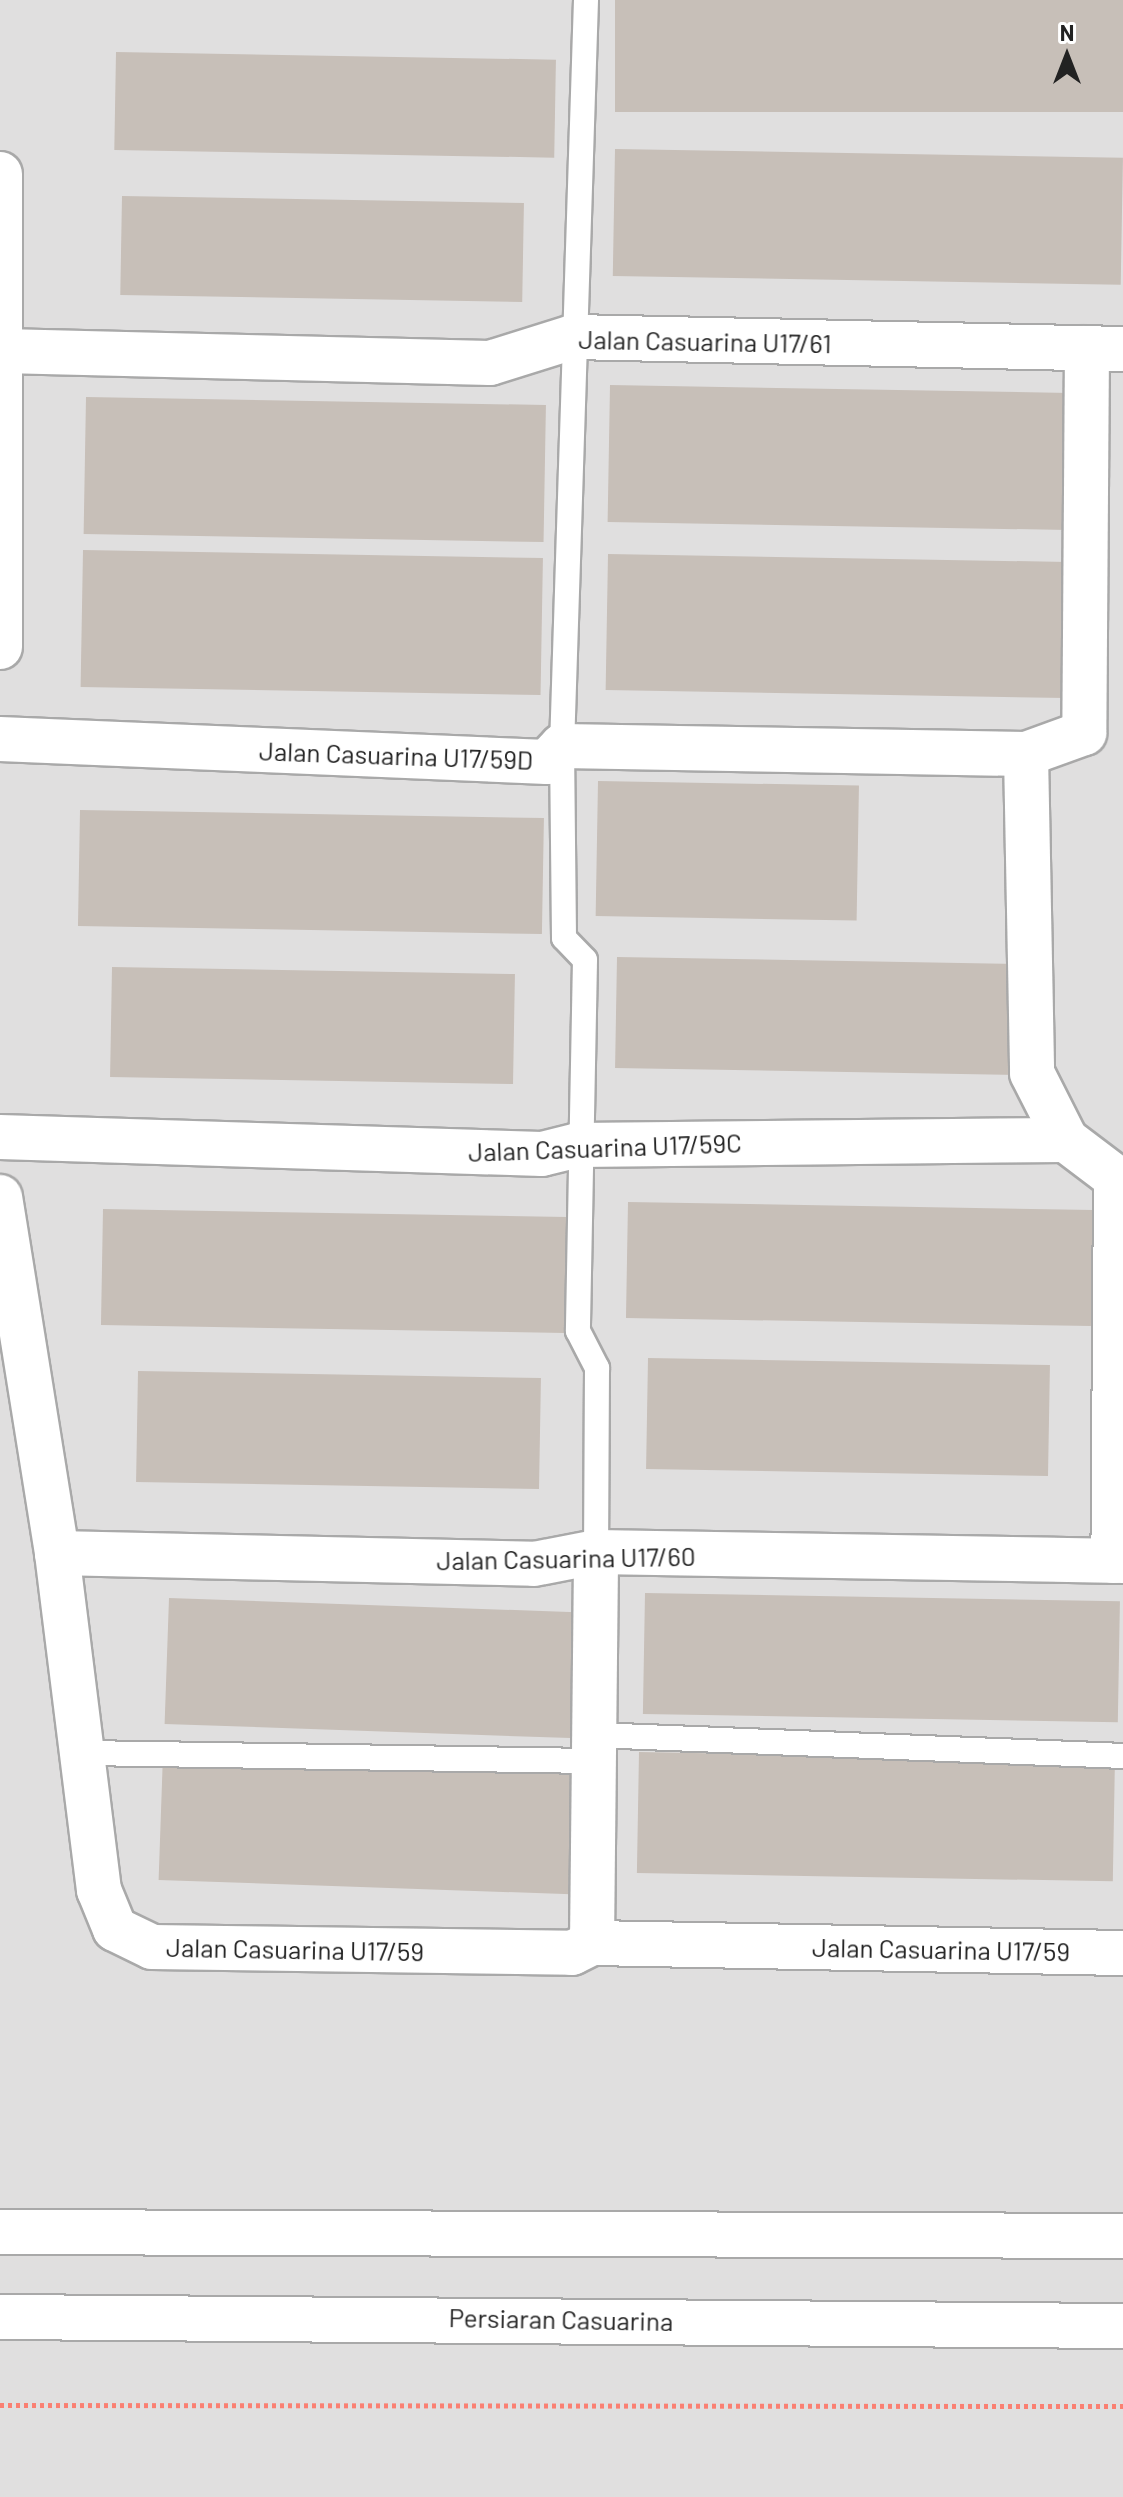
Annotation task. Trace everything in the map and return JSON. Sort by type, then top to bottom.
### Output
[{"type":"street","points":[[0,174],[3,351],[0,647]]},
{"type":"street","name":"Jalan Casuarina U17/61","points":[[3,351],[490,363],[573,337],[1105,348]]},
{"type":"street","points":[[1105,348],[1084,733],[1026,754],[1032,1073],[1066,1140],[1116,1178],[1118,1561]]},
{"type":"street","name":"Jalan Casuarina U17/59D","points":[[0,739],[547,762],[562,746],[1026,754]]},
{"type":"street","name":"Jalan Casuarina U17/59C","points":[[0,1137],[542,1154],[578,1145],[1066,1140]]},
{"type":"street","name":"Jalan Casuarina U17/59","points":[[0,1197],[57,1553],[99,1890],[115,1929],[152,1947],[572,1953],[592,1943],[1123,1953]]},
{"type":"street","points":[[592,1943],[596,1552]]},
{"type":"street","name":"Jalan Casuarina U17/60","points":[[57,1553],[534,1564],[596,1552],[1118,1561]]},
{"type":"street","points":[[0,2232],[1123,2236]]},
{"type":"street","name":"Persiaran Casuarina","points":[[0,2317],[1123,2326]]},
{"type":"lane","points":[[586,0],[562,746],[564,938],[585,960],[578,1145],[578,1331],[597,1368],[596,1552]]},
{"type":"lane","points":[[83,1753],[594,1748],[1123,1756]]},
{"type":"path","points":[[0,2405],[1123,2406]]},
{"type":"shaded area","points":[[0,0],[1123,0],[1123,2497],[0,2497]]},
{"type":"building","points":[[615,0],[1123,0],[1123,112],[615,112]]},
{"type":"building","points":[[116,52],[556,60],[554,158],[114,150]]},
{"type":"building","points":[[615,149],[1123,158],[1121,285],[613,276]]},
{"type":"building","points":[[122,196],[524,203],[522,302],[120,295]]},
{"type":"building","points":[[610,385],[1070,393],[1068,530],[608,522]]},
{"type":"building","points":[[86,397],[546,405],[544,542],[84,534]]},
{"type":"building","points":[[83,550],[543,558],[541,695],[81,687]]},
{"type":"building","points":[[608,554],[1068,562],[1066,698],[606,690]]},
{"type":"building","points":[[598,781],[859,786],[857,921],[596,916]]},
{"type":"building","points":[[80,810],[544,818],[542,934],[78,926]]},
{"type":"building","points":[[617,957],[1020,964],[1018,1075],[615,1068]]},
{"type":"building","points":[[112,967],[515,974],[513,1084],[110,1077]]},
{"type":"building","points":[[628,1202],[1093,1210],[1091,1326],[626,1318]]},
{"type":"building","points":[[103,1209],[567,1217],[565,1333],[101,1325]]},
{"type":"building","points":[[648,1358],[1050,1365],[1048,1476],[646,1469]]},
{"type":"building","points":[[138,1371],[541,1378],[539,1489],[136,1482]]},
{"type":"building","points":[[645,1593],[1120,1601],[1118,1722],[643,1714]]},
{"type":"building","points":[[169,1598],[583,1612],[578,1738],[165,1724]]},
{"type":"building","points":[[639,1752],[1115,1760],[1113,1881],[637,1873]]},
{"type":"building","points":[[163,1754],[576,1768],[571,1894],[159,1880]]}]
